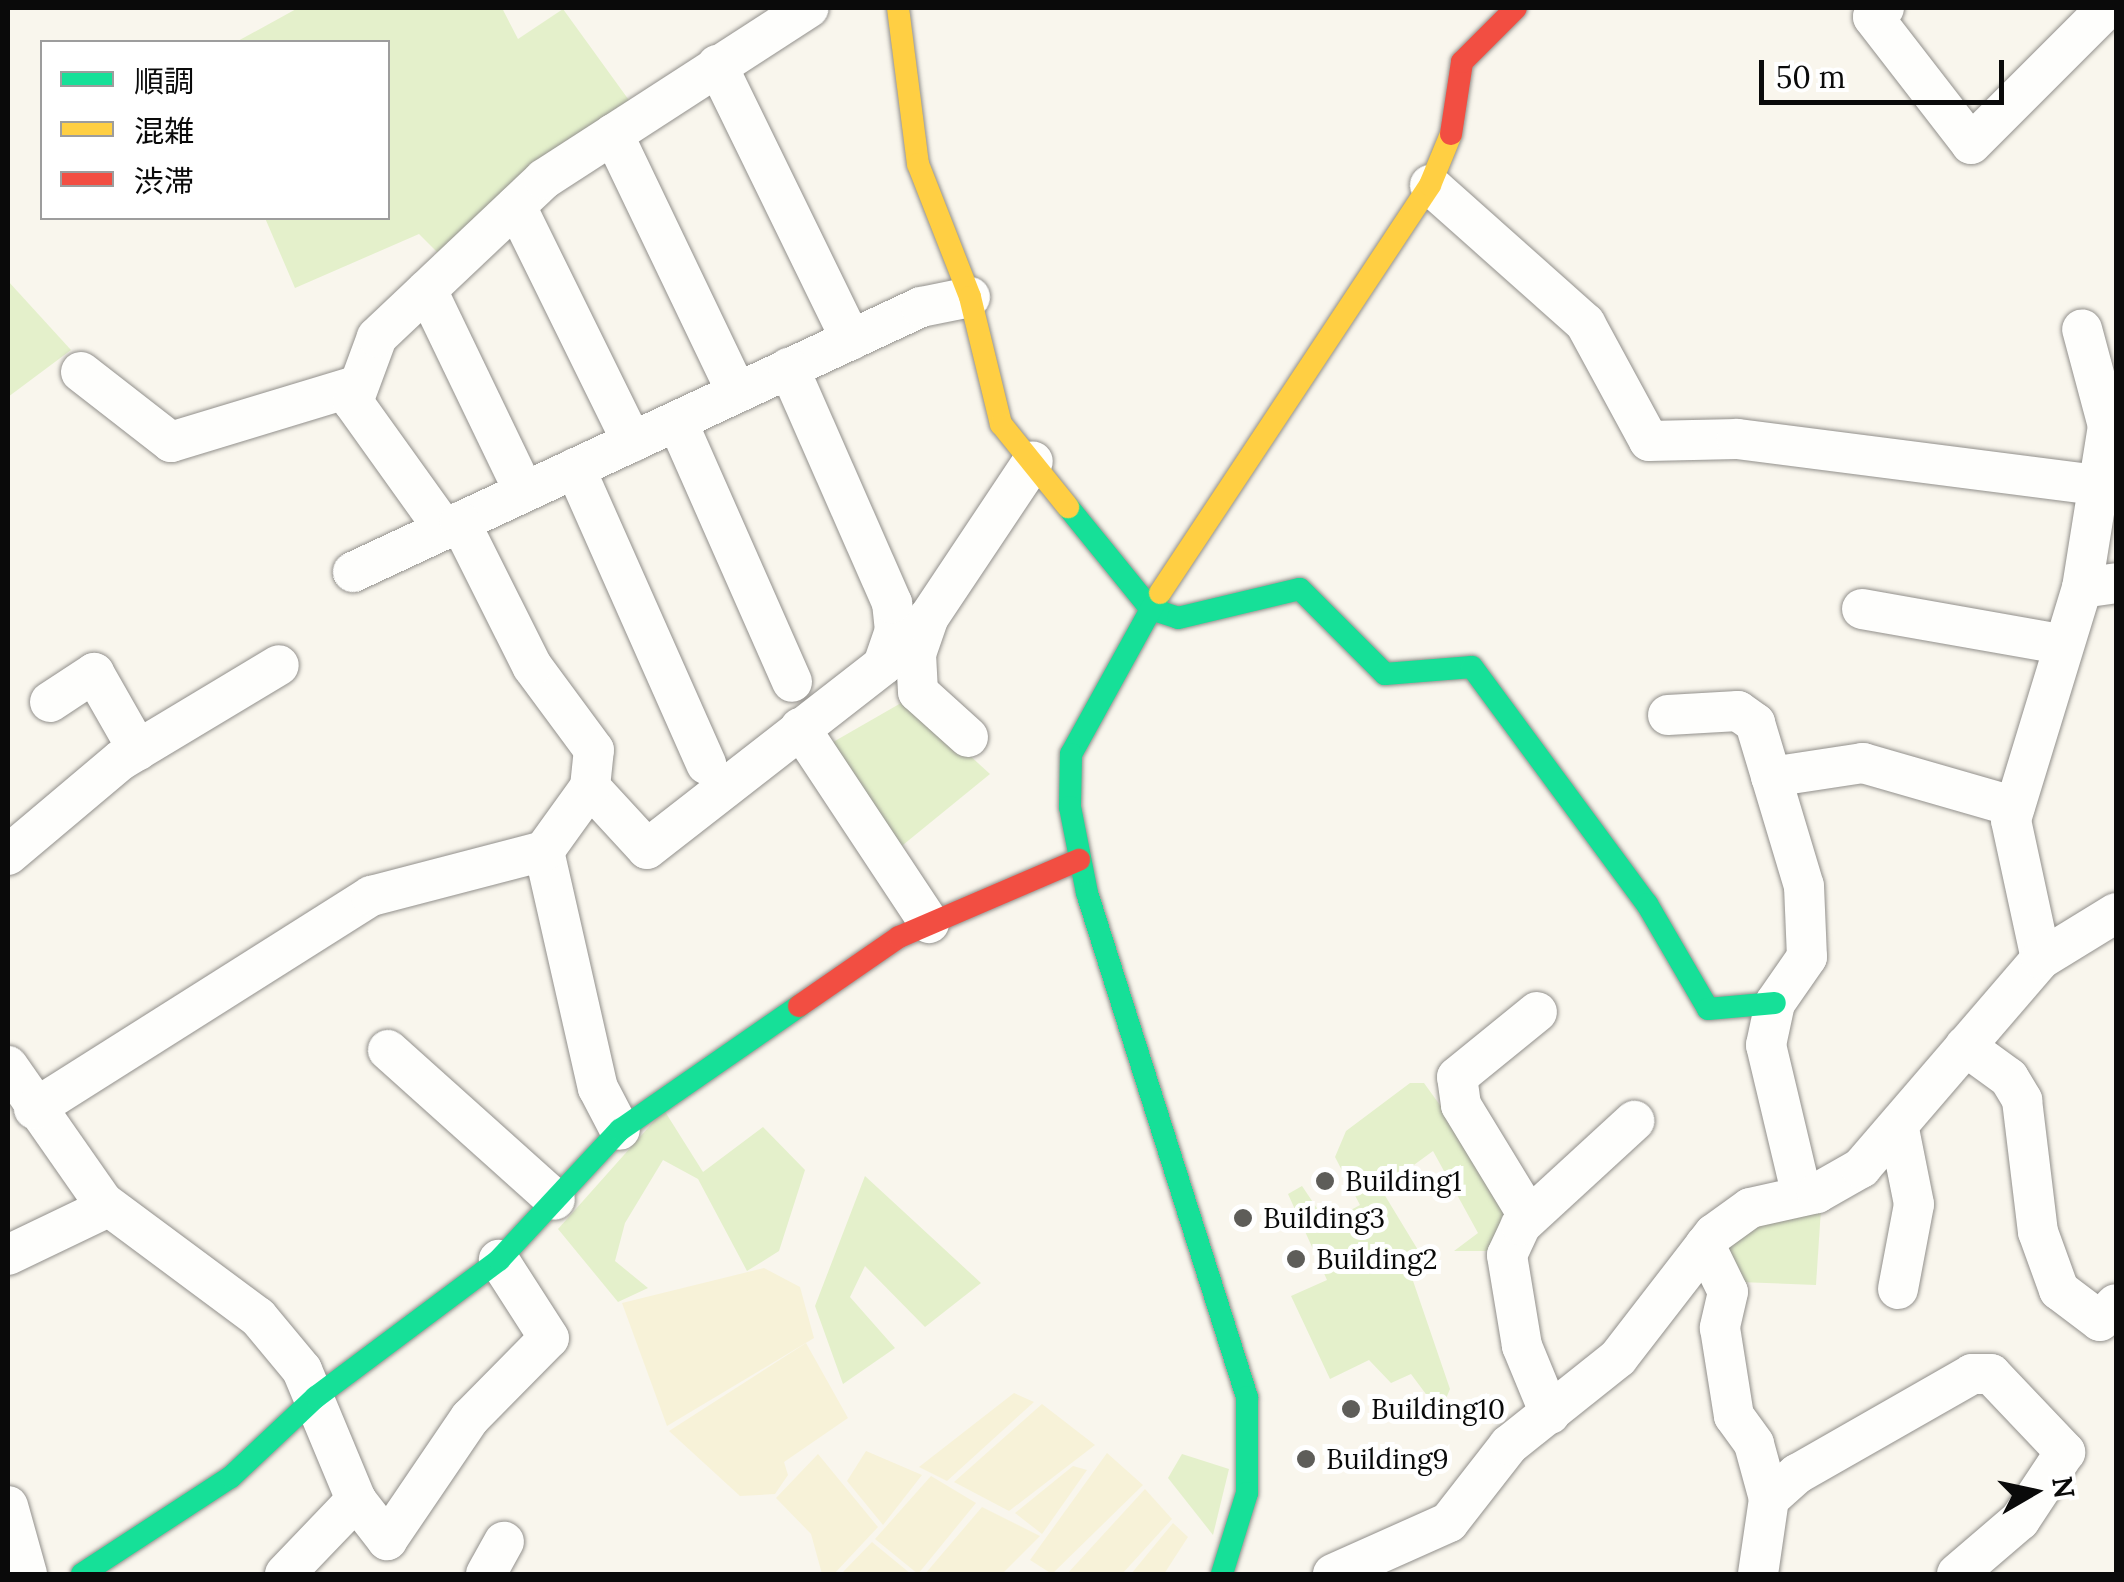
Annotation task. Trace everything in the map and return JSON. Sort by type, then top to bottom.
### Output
[{"type":"street","points":[[34,1109],[371,896],[544,851],[590,787],[594,750],[532,666],[452,525],[360,416],[352,387],[377,337],[516,206],[613,134],[808,8]]},
{"type":"street","points":[[898,8],[918,164],[970,298],[1002,424],[1151,609],[1178,618],[1300,589],[1386,674],[1472,667],[1698,973],[1708,1009],[1775,1002]]},
{"type":"street","points":[[1222,1574],[1246,1493],[1247,1397],[1078,860],[1069,790],[1077,734],[1151,609],[1430,185],[1449,144],[1462,62],[1516,8]]},
{"type":"street","points":[[1884,8],[1873,17],[1970,144],[2107,8]]},
{"type":"street","points":[[717,65],[851,340]]},
{"type":"street","points":[[613,134],[737,393]]},
{"type":"street","points":[[1430,185],[1585,323],[1648,441],[1736,438],[2097,485]]},
{"type":"street","points":[[516,206],[632,442]]},
{"type":"street","points":[[428,290],[524,492]]},
{"type":"street","points":[[354,572],[921,307],[970,298]]},
{"type":"street","points":[[2041,959],[2016,874],[2015,807],[2062,644],[2099,585],[2097,485],[2112,426],[2082,329]]},
{"type":"street","points":[[590,787],[647,849],[883,666],[895,631],[892,603],[789,368]]},
{"type":"street","points":[[80,372],[171,442],[352,387]]},
{"type":"street","points":[[677,421],[792,682]]},
{"type":"street","points":[[968,738],[918,692],[916,654],[929,617],[1033,461]]},
{"type":"street","points":[[576,468],[706,764]]},
{"type":"street","points":[[1862,609],[2062,644]]},
{"type":"street","points":[[8,855],[138,750],[279,665]]},
{"type":"street","points":[[50,702],[94,673],[138,750]]},
{"type":"street","points":[[1668,715],[1738,712],[1755,722],[1771,777],[1812,930],[1806,956],[1775,1002],[1766,1045],[1802,1196]]},
{"type":"street","points":[[800,728],[930,924]]},
{"type":"street","points":[[1771,777],[1863,763],[2015,807]]},
{"type":"street","points":[[544,851],[598,1088],[620,1130]]},
{"type":"street","points":[[82,1574],[232,1477],[316,1397],[499,1260],[620,1130],[930,924],[1078,860]]},
{"type":"street","points":[[1333,1574],[1449,1522],[1482,1472],[1618,1358],[1705,1245],[1750,1208],[1802,1196],[1861,1168],[1899,1129],[2041,959],[2116,913]]},
{"type":"street","points":[[1529,1218],[1476,1134],[1457,1077],[1537,1012]]},
{"type":"street","points":[[1965,1046],[2009,1078],[2022,1100],[2038,1232],[2059,1290],[2100,1321],[2116,1304]]},
{"type":"street","points":[[388,1050],[555,1200]]},
{"type":"street","points":[[8,1066],[34,1109],[108,1207],[258,1317],[316,1397],[356,1500],[386,1540],[470,1418],[550,1338],[499,1260]]},
{"type":"street","points":[[1550,1414],[1508,1283],[1507,1255],[1529,1218],[1634,1122]]},
{"type":"street","points":[[1898,1289],[1914,1204],[1899,1129]]},
{"type":"street","points":[[8,1255],[108,1207]]},
{"type":"street","points":[[1705,1245],[1728,1292],[1720,1328],[1734,1416],[1754,1444],[1769,1499],[1758,1574]]},
{"type":"street","points":[[1769,1499],[1957,1383],[1991,1374],[2065,1452],[2020,1520],[1957,1574]]},
{"type":"street","points":[[285,1574],[356,1500]]},
{"type":"street","points":[[8,1506],[27,1574]]},
{"type":"shaded area","points":[[764,1268],[800,1287],[814,1338],[667,1426],[622,1303]]},
{"type":"shaded area","points":[[806,1343],[848,1418],[784,1462],[788,1475],[775,1494],[740,1496],[669,1431]]},
{"type":"shaded area","points":[[1014,1393],[1034,1402],[947,1481],[919,1467]]},
{"type":"shaded area","points":[[1042,1404],[1095,1445],[1009,1511],[954,1482]]},
{"type":"shaded area","points":[[866,1451],[922,1475],[883,1525],[847,1481]]},
{"type":"shaded area","points":[[1107,1453],[1143,1485],[1052,1574],[1030,1560]]},
{"type":"shaded area","points":[[818,1454],[878,1527],[834,1574],[822,1574],[811,1534],[776,1498]]},
{"type":"shaded area","points":[[1073,1466],[1087,1470],[1042,1534],[1015,1513]]},
{"type":"shaded area","points":[[931,1476],[976,1503],[918,1574],[875,1539]]},
{"type":"shaded area","points":[[1145,1489],[1172,1519],[1122,1574],[1067,1574]]},
{"type":"shaded area","points":[[982,1507],[1040,1536],[1002,1574],[925,1574]]},
{"type":"shaded area","points":[[1173,1523],[1188,1537],[1164,1574],[1131,1574]]},
{"type":"shaded area","points":[[872,1542],[911,1574],[841,1574]]},
{"type":"green space","points":[[298,8],[502,8],[518,39],[563,9],[631,103],[439,254],[419,234],[295,288],[266,220],[390,220],[390,40],[240,40]]},
{"type":"green space","points":[[8,281],[71,350],[8,397]]},
{"type":"green space","points":[[908,699],[990,774],[898,849],[821,749]]},
{"type":"green space","points":[[1410,1083],[1424,1083],[1510,1202],[1494,1251],[1454,1251],[1478,1233],[1433,1151],[1381,1189],[1421,1255],[1410,1272],[1450,1389],[1440,1413],[1411,1374],[1391,1383],[1369,1360],[1330,1379],[1291,1296],[1327,1280],[1288,1194],[1302,1186],[1327,1223],[1360,1205],[1335,1157],[1346,1131]]},
{"type":"green space","points":[[664,1110],[703,1172],[763,1127],[805,1170],[779,1251],[747,1271],[698,1179],[663,1160],[625,1223],[615,1261],[648,1288],[618,1302],[558,1229]]},
{"type":"green space","points":[[865,1176],[981,1283],[925,1327],[865,1266],[850,1297],[895,1348],[843,1384],[815,1306]]},
{"type":"green space","points":[[1821,1209],[1816,1285],[1739,1282],[1728,1245],[1751,1219]]},
{"type":"green space","points":[[1182,1454],[1229,1469],[1213,1535],[1168,1478]]},
{"type":"traffic: fast","points":[[1068,507],[1151,609],[1178,618],[1300,589],[1385,674],[1472,667],[1647,904],[1708,1009],[1775,1003]]},
{"type":"traffic: fast","points":[[1160,593],[1071,754],[1070,807],[1087,893],[1247,1397],[1247,1493],[1222,1574]]},
{"type":"traffic: fast","points":[[82,1574],[231,1477],[316,1397],[499,1260],[620,1130],[799,1006]]},
{"type":"traffic: slow","points":[[898,8],[918,164],[970,297],[1001,424],[1068,507]]},
{"type":"traffic: slow","points":[[1160,593],[1430,185],[1451,134]]},
{"type":"traffic: jam","points":[[1451,134],[1462,62],[1516,8]]},
{"type":"traffic: jam","points":[[799,1006],[899,937],[1079,860]]},
{"type":"place","name":"Building1","points":[[1325,1181]]},
{"type":"place","name":"Building3","points":[[1243,1218]]},
{"type":"place","name":"Building2","points":[[1296,1259]]},
{"type":"place","name":"Building10","points":[[1351,1409]]},
{"type":"place","name":"Building9","points":[[1306,1459]]}]
